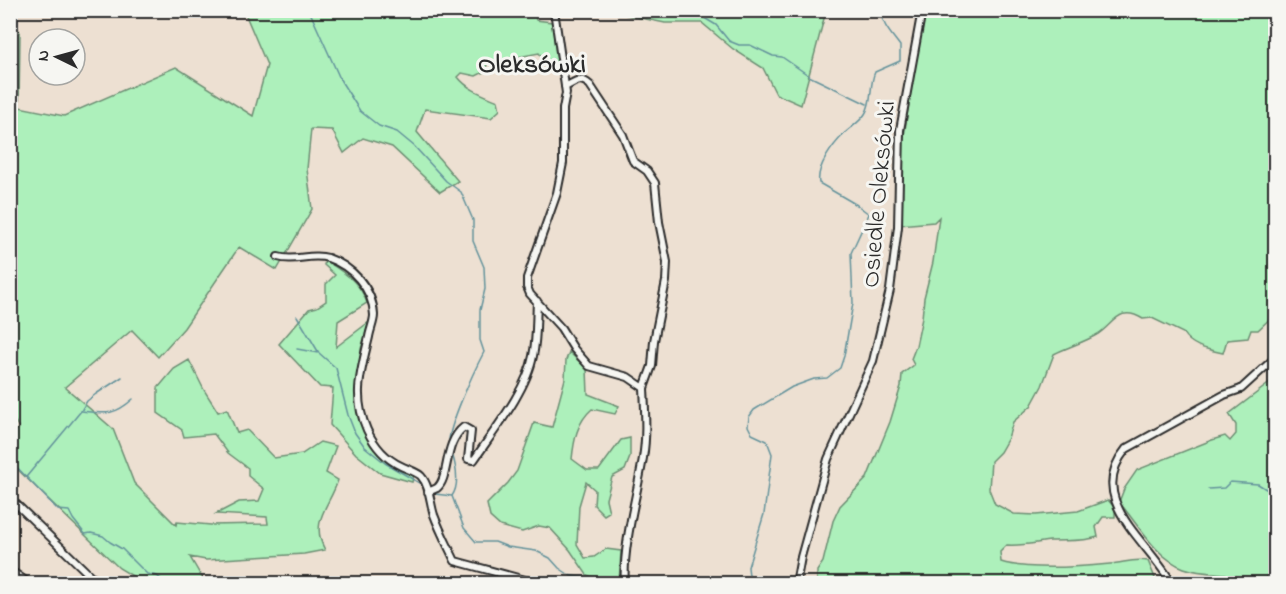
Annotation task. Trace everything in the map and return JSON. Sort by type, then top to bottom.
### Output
[{"type":"street","points":[[554,10],[565,87],[561,180],[527,278],[527,287],[561,327],[574,349],[589,366],[628,376],[645,388]]},
{"type":"street","name":"Osiedle Oleksówki","points":[[796,584],[801,557],[828,459],[873,361],[890,290],[898,227],[900,130],[922,10]]},
{"type":"street","points":[[565,87],[580,80],[590,85],[623,135],[633,161],[647,171],[655,183],[658,222],[667,262],[652,366],[645,388],[644,455],[626,554],[625,584]]},
{"type":"street","points":[[278,257],[287,260],[314,256],[325,257],[355,274],[369,294],[374,315],[359,380],[359,409],[368,432],[379,449],[397,464],[420,475],[455,561],[540,584]]},
{"type":"street","points":[[428,492],[436,489],[442,482],[450,449],[460,430],[464,427],[471,431],[468,459],[474,460],[497,428],[527,377],[534,351],[537,301]]},
{"type":"street","points":[[1172,584],[1114,501],[1111,484],[1115,462],[1126,448],[1224,395],[1241,389],[1275,357]]},
{"type":"street","points":[[10,498],[99,584]]},
{"type":"street","points":[[10,570],[30,584]]},
{"type":"green space","points":[[534,10],[536,20],[552,22],[557,63],[547,63],[539,53],[487,63],[486,71],[476,76],[462,73],[458,77],[466,85],[498,101],[500,110],[491,118],[425,109],[417,132],[458,181],[440,192],[392,147],[363,138],[344,153],[332,130],[311,129],[307,169],[312,209],[277,270],[239,247],[184,328],[158,357],[132,330],[65,387],[113,429],[134,483],[176,525],[177,522],[211,525],[268,524],[267,517],[216,514],[239,502],[259,501],[264,489],[248,476],[248,468],[228,453],[214,434],[184,437],[182,430],[158,413],[158,388],[174,369],[189,360],[218,412],[227,409],[237,433],[247,430],[274,458],[302,454],[320,442],[336,446],[326,473],[338,480],[323,514],[319,530],[325,550],[304,554],[206,560],[190,557],[205,583],[144,583],[119,568],[11,463],[11,436],[19,428],[10,412],[10,18],[20,33],[19,107],[64,116],[176,67],[253,116],[267,65],[244,11]]},
{"type":"green space","points":[[626,10],[826,11],[801,105],[776,94],[763,68],[733,49],[702,23],[665,23],[626,15]]},
{"type":"green space","points":[[972,10],[1275,11],[1275,314],[1258,330],[1251,330],[1248,338],[1227,340],[1223,353],[1196,345],[1183,333],[1152,318],[1143,319],[1128,314],[1118,317],[1088,340],[1054,354],[1042,386],[1031,406],[1013,422],[1008,438],[1000,452],[991,461],[989,489],[995,504],[1014,514],[1036,515],[1078,511],[1108,500],[1115,508],[1115,517],[1103,517],[1096,527],[1098,537],[1007,545],[1000,552],[1001,562],[1026,567],[1055,568],[1143,560],[1148,561],[1155,578],[1151,583],[817,584],[817,571],[823,562],[833,521],[840,506],[867,478],[890,422],[901,386],[902,374],[914,365],[911,359],[922,318],[939,217],[934,222],[899,225],[902,151],[925,11],[957,11],[960,15],[971,14]]},
{"type":"green space","points":[[325,260],[355,283],[367,303],[338,321],[336,347],[369,322],[361,349],[356,398],[370,441],[414,474],[412,482],[380,473],[356,454],[330,425],[333,388],[320,387],[279,344],[309,309],[326,301],[326,284],[335,275],[324,265]]},
{"type":"green space","points":[[569,352],[587,369],[588,394],[619,406],[615,414],[592,409],[587,414],[577,432],[572,459],[587,470],[599,470],[621,440],[630,438],[630,457],[625,470],[612,477],[606,499],[609,512],[604,515],[594,505],[595,490],[586,482],[579,506],[577,544],[585,558],[594,557],[606,549],[621,551],[619,583],[607,583],[587,575],[570,550],[550,528],[539,526],[522,532],[500,526],[490,517],[487,504],[517,471],[534,423],[552,427],[565,379]]},
{"type":"green space","points":[[1275,379],[1276,542],[1268,550],[1271,563],[1266,583],[1232,583],[1226,574],[1195,571],[1174,563],[1156,549],[1119,502],[1124,489],[1137,470],[1212,440],[1225,436],[1230,441],[1236,434],[1236,425],[1229,414]]},
{"type":"waterway","points":[[309,10],[341,81],[360,111],[379,126],[397,132],[414,146],[446,181],[461,192],[473,220],[473,241],[484,267],[485,289],[480,310],[480,340],[484,352],[456,414],[449,446]]},
{"type":"waterway","points":[[691,10],[716,25],[729,41],[739,45],[750,45],[773,56],[782,57],[811,77],[867,104]]},
{"type":"waterway","points":[[750,584],[748,567],[764,514],[772,454],[767,441],[752,434],[748,426],[749,417],[754,410],[792,387],[814,379],[827,378],[840,368],[844,356],[853,303],[851,253],[869,214],[819,183],[819,177],[830,150],[865,114],[875,72],[900,61],[900,46],[885,25],[880,10]]},
{"type":"waterway","points":[[297,316],[319,353],[336,368],[348,415],[355,433],[365,447],[385,463],[421,484]]},
{"type":"waterway","points":[[297,349],[319,353]]},
{"type":"waterway","points":[[27,476],[87,401],[122,377]]},
{"type":"waterway","points":[[82,411],[97,413],[115,411],[133,399]]},
{"type":"waterway","points":[[452,453],[457,481],[452,496],[464,528],[476,542],[495,542],[508,547],[536,551],[550,558],[571,576],[587,578],[602,584]]},
{"type":"waterway","points":[[10,460],[58,510],[69,511],[85,534],[103,536],[122,549],[147,574],[157,576],[167,584]]},
{"type":"waterway","points":[[1208,489],[1224,488],[1230,482],[1258,484],[1276,491]]},
{"type":"waterway","points":[[435,494],[452,496]]},
{"type":"district","name":"Oleksówki","points":[[532,63]]}]
